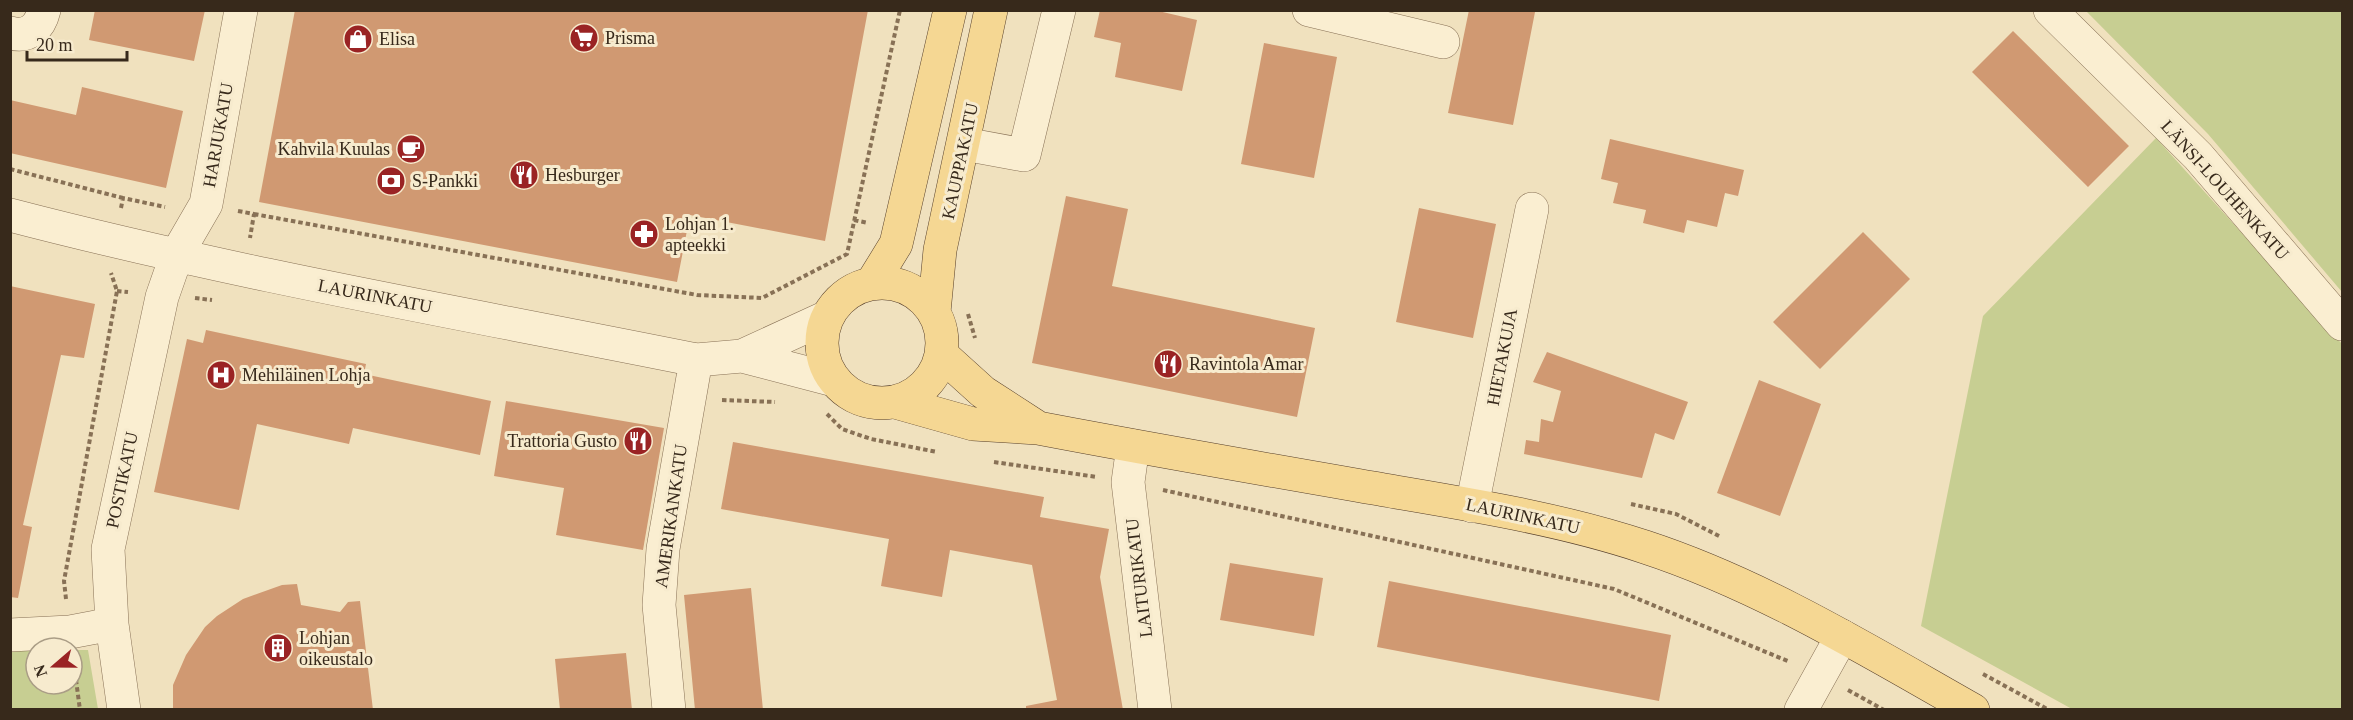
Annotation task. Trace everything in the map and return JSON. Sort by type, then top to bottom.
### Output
[{"type":"main road","points":[[872,284],[896,244],[950,10]]},
{"type":"main road","name":"KAUPPAKATU","points":[[934,312],[940,250],[991,10]]},
{"type":"main road","points":[[890,283],[907,288],[922,298],[934,312],[942,339],[941,354],[936,370],[926,384],[912,395],[895,402],[879,403],[862,400],[847,392],[827,394],[822,333],[827,317],[838,301],[853,290],[872,284],[890,283]]},
{"type":"main road","name":"LAURINKATU","points":[[941,354],[978,388],[1038,428]]},
{"type":"main road","name":"LAURINKATU","points":[[895,402],[973,424],[1038,428],[1472,506],[1577,527],[1644,546],[1707,569],[1842,636],[1973,710]]},
{"type":"street","points":[[10,33],[17,35],[32,32],[41,22],[44,10]]},
{"type":"street","name":"HARJUKATU","points":[[177,254],[206,204],[241,10]]},
{"type":"street","points":[[964,144],[1024,155],[1059,10]]},
{"type":"street","points":[[1309,10],[1443,42]]},
{"type":"street","name":"LÄNSI-LOUHENKATU","points":[[2050,10],[2199,156],[2343,324]]},
{"type":"street","name":"HIETAKUJA","points":[[1472,506],[1532,209]]},
{"type":"street","name":"LAURINKATU","points":[[10,215],[111,241],[245,270],[696,360],[742,356],[827,317]]},
{"type":"street","name":"POSTIKATU","points":[[124,710],[112,624],[108,549],[162,297],[177,254]]},
{"type":"street","name":"LAURINKATU","points":[[742,356],[827,394]]},
{"type":"street","name":"AMERIKANKATU","points":[[669,710],[659,605],[663,549],[688,395],[696,360]]},
{"type":"street","name":"LAITURIKATU","points":[[1133,446],[1128,482],[1155,710]]},
{"type":"street","points":[[10,635],[70,632],[112,624]]},
{"type":"street","points":[[1802,710],[1819,674],[1842,636]]},
{"type":"path","points":[[254,214],[697,295],[762,298],[847,254],[900,10]]},
{"type":"path","points":[[10,169],[123,198]]},
{"type":"path","points":[[117,291],[162,297],[202,298],[220,302]]},
{"type":"path","points":[[827,394],[842,429],[871,439],[947,454]]},
{"type":"path","points":[[688,395],[729,401],[785,402]]},
{"type":"path","points":[[991,461],[1128,482],[1614,589],[1819,674],[1884,710]]},
{"type":"green space","points":[[2086,11],[2342,11],[2342,292],[2208,134]]},
{"type":"green space","points":[[2156,138],[2342,344],[2342,709],[2072,709],[1921,626],[1983,316]]},
{"type":"green space","points":[[10,650],[24,650],[24,696],[84,696],[84,650],[88,650],[98,709],[11,709]]},
{"type":"building","points":[[95,10],[205,10],[194,61],[89,40]]},
{"type":"building","points":[[295,10],[868,10],[825,241],[690,215],[677,282],[259,202]]},
{"type":"building","points":[[1100,10],[1154,10],[1197,20],[1182,91],[1115,77],[1121,43],[1094,37]]},
{"type":"building","points":[[1469,10],[1535,12],[1513,125],[1448,113]]},
{"type":"building","points":[[2013,31],[2129,146],[2088,187],[1972,72]]},
{"type":"building","points":[[1264,43],[1337,57],[1314,178],[1241,164]]},
{"type":"building","points":[[82,87],[183,111],[166,188],[10,153],[10,100],[76,115]]},
{"type":"building","points":[[1610,139],[1744,170],[1738,196],[1725,193],[1717,227],[1687,220],[1684,233],[1643,223],[1646,210],[1613,203],[1618,183],[1601,179]]},
{"type":"building","points":[[1066,196],[1128,209],[1112,286],[1315,328],[1297,417],[1032,363]]},
{"type":"building","points":[[1419,208],[1496,224],[1473,338],[1396,322]]},
{"type":"building","points":[[1863,232],[1910,279],[1820,369],[1773,322]]},
{"type":"building","points":[[10,286],[95,304],[84,358],[61,355],[23,525],[32,527],[18,598],[10,597]]},
{"type":"building","points":[[206,330],[366,364],[364,374],[491,401],[480,455],[353,428],[349,444],[257,424],[239,510],[154,492],[187,339],[203,343]]},
{"type":"building","points":[[1547,352],[1688,402],[1674,440],[1655,433],[1642,478],[1524,454],[1526,440],[1539,442],[1541,419],[1553,422],[1561,391],[1533,382]]},
{"type":"building","points":[[1759,380],[1821,404],[1780,516],[1717,493]]},
{"type":"building","points":[[506,401],[664,428],[643,550],[556,535],[564,488],[494,476]]},
{"type":"building","points":[[733,442],[1044,497],[1040,517],[1109,529],[1100,577],[1123,710],[1026,710],[1026,706],[1057,700],[1032,565],[950,550],[942,597],[881,586],[889,539],[721,509]]},
{"type":"building","points":[[1230,563],[1323,578],[1314,636],[1220,620]]},
{"type":"building","points":[[1389,581],[1671,635],[1659,701],[1377,647]]},
{"type":"building","name":"Lohjan oikeustalo","points":[[297,584],[301,605],[340,612],[348,602],[360,601],[373,710],[173,710],[173,685],[186,655],[205,627],[243,599],[282,585]]},
{"type":"building","points":[[751,588],[763,710],[695,710],[684,595]]},
{"type":"building","points":[[626,653],[632,710],[560,710],[555,659]]},
{"type":"place","name":"Prisma","points":[[584,38]]},
{"type":"place","name":"Elisa","points":[[358,39]]},
{"type":"place","name":"Kahvila Kuulas","points":[[411,149]]},
{"type":"place","name":"Hesburger","points":[[524,175]]},
{"type":"place","name":"S-Pankki","points":[[391,181]]},
{"type":"place","name":"Lohjan 1. apteekki","points":[[644,234]]},
{"type":"place","name":"Ravintola Amar","points":[[1168,364]]},
{"type":"place","name":"Mehiläinen Lohja","points":[[221,375]]},
{"type":"place","name":"Trattoria Gusto","points":[[638,441]]},
{"type":"place","name":"Lohjan oikeustalo","points":[[278,648]]}]
